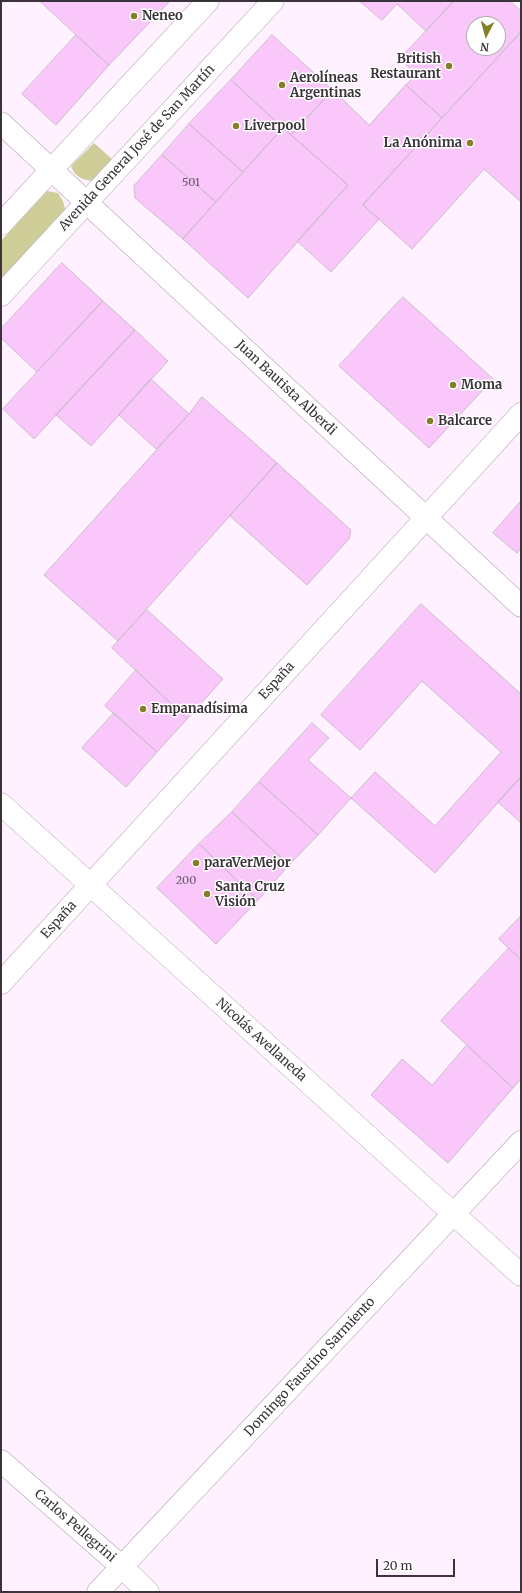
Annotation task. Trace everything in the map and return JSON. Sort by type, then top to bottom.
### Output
[{"type":"street","points":[[1,224],[208,1]]},
{"type":"street","name":"Avenida General José de San Martín","points":[[1,295],[273,1]]},
{"type":"street","name":"Juan Bautista Alberdi","points":[[1,123],[521,606]]},
{"type":"street","name":"España","points":[[1,983],[521,414]]},
{"type":"street","name":"Nicolás Avellaneda","points":[[1,804],[521,1275]]},
{"type":"street","name":"Domingo Faustino Sarmiento","points":[[98,1592],[521,1142]]},
{"type":"street","name":"Carlos Pellegrini","points":[[1,1461],[122,1566],[148,1592]]},
{"type":"shaded area","points":[[94,143],[113,160],[93,181],[85,180],[75,173],[71,166]]},
{"type":"shaded area","points":[[47,191],[58,193],[63,201],[65,209],[1,279],[1,241]]},
{"type":"building","points":[[40,1],[170,1],[109,65]]},
{"type":"building","points":[[360,1],[454,1],[426,31],[397,4],[382,20]]},
{"type":"building","name":"British Restaurant","points":[[454,1],[510,1],[521,11],[521,32],[506,48],[506,16],[466,16],[466,56],[499,56],[442,118],[406,85],[416,74],[400,59]]},
{"type":"building","name":"La Anónima","points":[[521,32],[521,202],[484,169],[412,249],[363,205],[499,56],[506,56],[506,48]]},
{"type":"building","points":[[76,35],[109,65],[56,125],[22,94]]},
{"type":"building","name":"Aerolíneas Argentinas","points":[[272,35],[333,90],[291,135],[231,80]]},
{"type":"building","name":"Liverpool","points":[[231,80],[283,128],[243,172],[189,124]]},
{"type":"building","points":[[406,85],[442,118],[363,205],[379,219],[331,272],[297,241],[348,185],[291,135],[333,90],[369,125]]},
{"type":"building","points":[[189,124],[243,172],[216,202],[162,155]]},
{"type":"building","points":[[283,128],[348,185],[248,298],[183,239]]},
{"type":"building","points":[[162,155],[216,202],[183,239],[135,198],[134,186]]},
{"type":"building","points":[[62,263],[103,301],[37,372],[1,338],[1,329]]},
{"type":"building","points":[[403,297],[493,379],[429,448],[339,366]]},
{"type":"building","points":[[103,301],[135,330],[34,439],[3,409]]},
{"type":"building","points":[[135,330],[168,361],[91,446],[56,415]]},
{"type":"building","points":[[151,379],[189,414],[156,449],[119,415]]},
{"type":"building","points":[[202,397],[277,463],[118,641],[44,575],[189,414]]},
{"type":"building","points":[[277,463],[351,530],[349,539],[307,585],[230,516]]},
{"type":"building","points":[[521,501],[521,548],[517,553],[493,533]]},
{"type":"building","points":[[421,604],[521,694],[521,777],[435,873],[351,798],[375,772],[435,826],[501,752],[422,681],[360,750],[321,715]]},
{"type":"building","points":[[147,610],[223,679],[187,719],[112,648]]},
{"type":"building","name":"Empanadísima","points":[[136,670],[187,719],[157,752],[105,706]]},
{"type":"building","points":[[114,713],[157,752],[126,787],[82,748]]},
{"type":"building","points":[[312,723],[329,738],[308,760],[351,798],[318,835],[259,782]]},
{"type":"building","points":[[521,777],[521,823],[498,802]]},
{"type":"building","points":[[259,782],[318,835],[289,865],[232,812]]},
{"type":"building","points":[[232,812],[289,865],[258,900],[199,844]]},
{"type":"building","name":"Santa Cruz Visión","points":[[199,844],[258,900],[216,944],[157,888]]},
{"type":"building","points":[[521,916],[521,960],[499,939]]},
{"type":"building","points":[[509,948],[521,960],[521,1079],[513,1088],[441,1021]]},
{"type":"building","points":[[467,1045],[513,1088],[448,1163],[371,1095],[402,1059],[432,1085]]},
{"type":"place","name":"Neneo","points":[[134,16]]},
{"type":"place","name":"British Restaurant","points":[[449,66]]},
{"type":"place","name":"Aerolíneas Argentinas","points":[[282,85]]},
{"type":"place","name":"Liverpool","points":[[236,126]]},
{"type":"place","name":"La Anónima","points":[[470,143]]},
{"type":"place","name":"Moma","points":[[453,385]]},
{"type":"place","name":"Balcarce","points":[[430,421]]},
{"type":"place","name":"Empanadísima","points":[[143,709]]},
{"type":"place","name":"paraVerMejor","points":[[196,863]]},
{"type":"place","name":"Santa Cruz Visión","points":[[207,894]]}]
